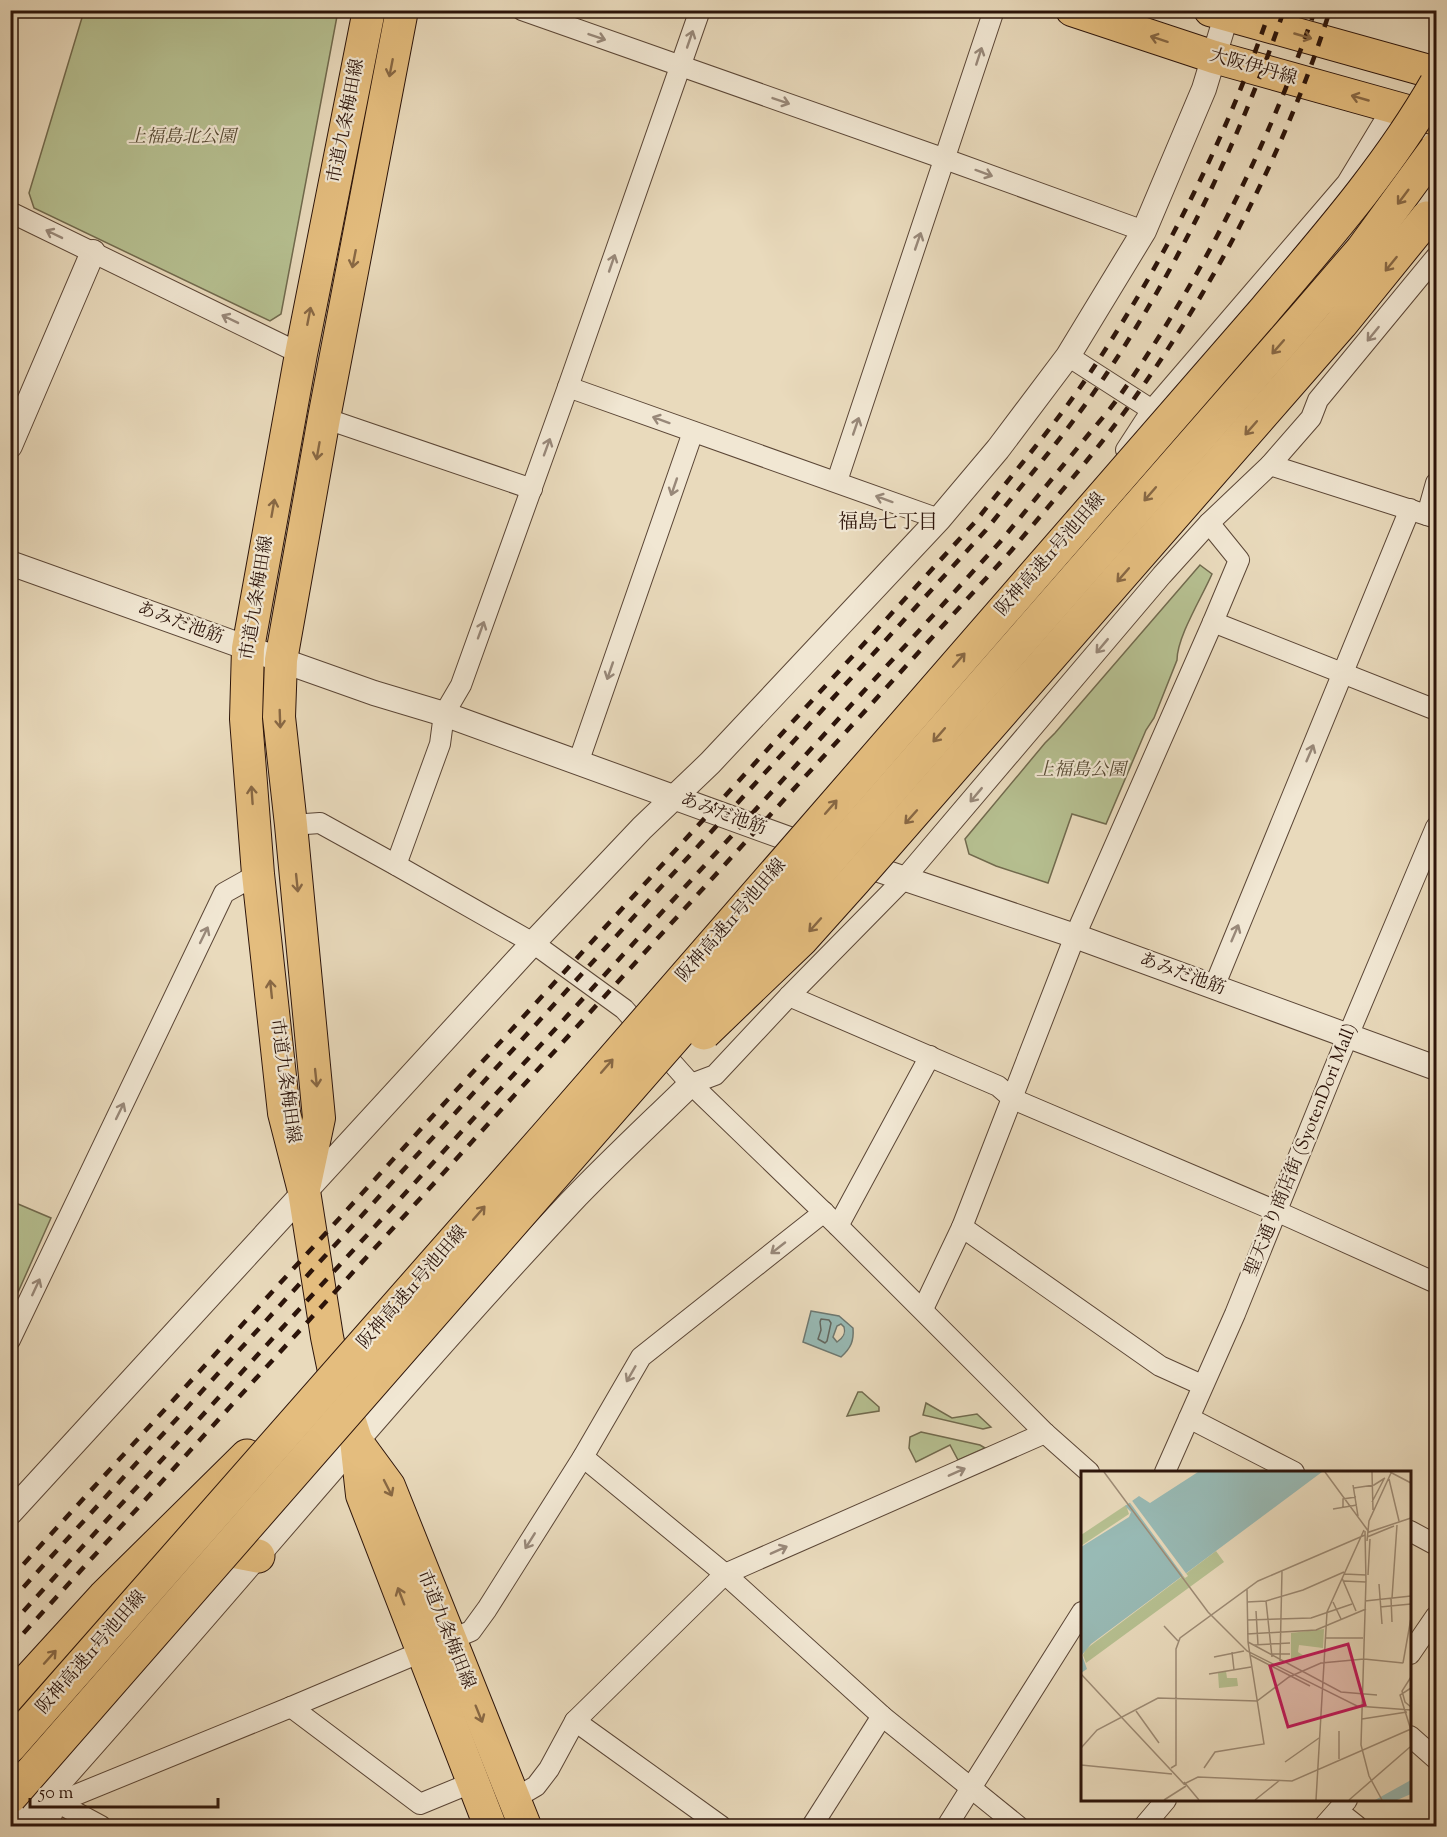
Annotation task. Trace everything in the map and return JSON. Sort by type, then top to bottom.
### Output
[{"type":"highway","name":"阪神高速11号池田線","points":[[10,1746],[550,1132],[1265,310],[1381,168],[1437,84]]},
{"type":"highway","name":"阪神高速11号池田線","points":[[10,1797],[1305,316],[1362,250],[1437,149]]},
{"type":"highway","points":[[579,1149],[628,1107],[802,939],[990,728],[1341,324],[1432,212]]},
{"type":"highway","points":[[10,1700],[104,1597],[334,1371]]},
{"type":"highway","points":[[104,1597],[201,1545],[258,1556]]},
{"type":"main road","name":"市道九条梅田線","points":[[369,10],[301,354],[248,648],[246,719],[258,874],[284,1113],[304,1191],[334,1371],[356,1440],[389,1486],[436,1646],[471,1783],[490,1827]]},
{"type":"main road","name":"市道九条梅田線","points":[[304,1191],[320,1118],[279,717],[281,660],[324,418],[402,10]]},
{"type":"main road","name":"大阪伊丹線","points":[[1072,10],[1214,57],[1437,119]]},
{"type":"main road","points":[[1222,12],[1437,73]]},
{"type":"main road","name":"市道九条梅田線","points":[[436,1646],[519,1813]]},
{"type":"street","points":[[522,10],[1143,231]]},
{"type":"street","points":[[396,865],[440,744],[444,714],[461,686],[700,10]]},
{"type":"street","points":[[837,481],[994,10]]},
{"type":"street","points":[[10,1513],[533,943],[672,797],[710,763],[939,519],[998,449],[1068,356],[1143,231],[1204,89],[1214,57],[1222,12]]},
{"type":"street","points":[[1162,575],[1099,489],[1152,410],[1347,183],[1393,107]]},
{"type":"street","points":[[10,213],[301,354]]},
{"type":"street","points":[[10,446],[93,252]]},
{"type":"street","points":[[20,1827],[52,1799],[356,1440],[570,1203],[691,1084],[715,1075],[903,880],[1162,575],[1209,523],[1270,465],[1311,418],[1318,400],[1437,257]]},
{"type":"street","points":[[1068,356],[1152,410]]},
{"type":"street","points":[[568,387],[939,519]]},
{"type":"street","points":[[324,418],[532,489]]},
{"type":"street","points":[[578,763],[693,432]]},
{"type":"street","points":[[1270,465],[1425,514]]},
{"type":"street","points":[[1214,987],[1342,674],[1425,514],[1437,483]]},
{"type":"street","points":[[923,1309],[962,1227],[1075,936],[1214,622],[1239,560],[1209,523]]},
{"type":"street","name":"あみだ池筋","points":[[10,563],[374,693],[444,714],[903,880],[1075,936],[1437,1068]]},
{"type":"street","points":[[1214,622],[1437,710]]},
{"type":"street","points":[[291,825],[320,823],[533,943],[624,1009],[691,1084],[923,1309],[1045,1433],[1087,1471]]},
{"type":"street","name":"聖天通り商店街 (SyotenDori Mall)","points":[[1166,1471],[1235,1314],[1437,826]]},
{"type":"street","points":[[10,1340],[224,893],[258,874]]},
{"type":"street","points":[[789,996],[998,1086],[1013,1099],[1276,1211],[1437,1283]]},
{"type":"street","points":[[52,1799],[291,1707],[471,1631],[583,1457],[641,1357],[831,1219],[930,1056]]},
{"type":"street","points":[[962,1227],[1160,1366],[1202,1385]]},
{"type":"street","points":[[1189,1418],[1290,1471]]},
{"type":"street","points":[[519,1813],[549,1769],[574,1721],[725,1574],[1045,1433]]},
{"type":"street","points":[[583,1457],[725,1574],[882,1716],[1018,1827]]},
{"type":"street","points":[[1411,1532],[1437,1545]]},
{"type":"street","points":[[947,1827],[1081,1615]]},
{"type":"street","points":[[1411,1653],[1436,1618]]},
{"type":"street","points":[[291,1707],[420,1803],[471,1783]]},
{"type":"street","points":[[812,1827],[882,1716]]},
{"type":"street","points":[[574,1721],[721,1827]]},
{"type":"street","points":[[1411,1737],[1437,1759]]},
{"type":"street","points":[[48,1827],[52,1799]]},
{"type":"street","points":[[52,1799],[101,1827]]},
{"type":"street","points":[[1144,1827],[1165,1801]]},
{"type":"street","points":[[1324,1827],[1343,1805],[1357,1827]]},
{"type":"green space","name":"上福島北公園","points":[[84,11],[338,11],[281,314],[270,321],[34,208],[29,193]]},
{"type":"green space","name":"上福島公園","points":[[1200,565],[1212,574],[1185,629],[1177,660],[1154,718],[1146,730],[1106,824],[1072,814],[1048,883],[996,866],[969,854],[965,839]]},
{"type":"green space","points":[[11,1201],[51,1218],[11,1308]]},
{"type":"green space","points":[[858,1392],[862,1392],[879,1407],[879,1411],[847,1416]]},
{"type":"green space","points":[[926,1403],[952,1418],[977,1414],[991,1427],[983,1429],[923,1415]]},
{"type":"green space","points":[[921,1432],[985,1448],[958,1460],[950,1445],[916,1462],[909,1448],[910,1437]]},
{"type":"water","points":[[811,1311],[839,1316],[853,1328],[851,1344],[841,1357],[803,1342]],"holes":[[[841,1324],[845,1332],[837,1342],[833,1337],[837,1326]]]},
{"type":"railway","points":[[10,1579],[976,521],[1077,392],[1144,287],[1192,198],[1213,152],[1253,58],[1270,10]]},
{"type":"railway","points":[[10,1602],[986,530],[1045,457],[1074,420],[1129,339],[1181,248],[1205,202],[1248,107],[1284,10]]},
{"type":"railway","points":[[10,1626],[1000,542],[1108,412],[1179,303],[1231,209],[1276,111],[1315,10]]},
{"type":"railway","points":[[10,1648],[1011,551],[1087,460],[1162,358],[1220,263],[1246,214],[1292,114],[1330,10]]},
{"type":"district","name":"福島七丁目","points":[[888,523]]}]
